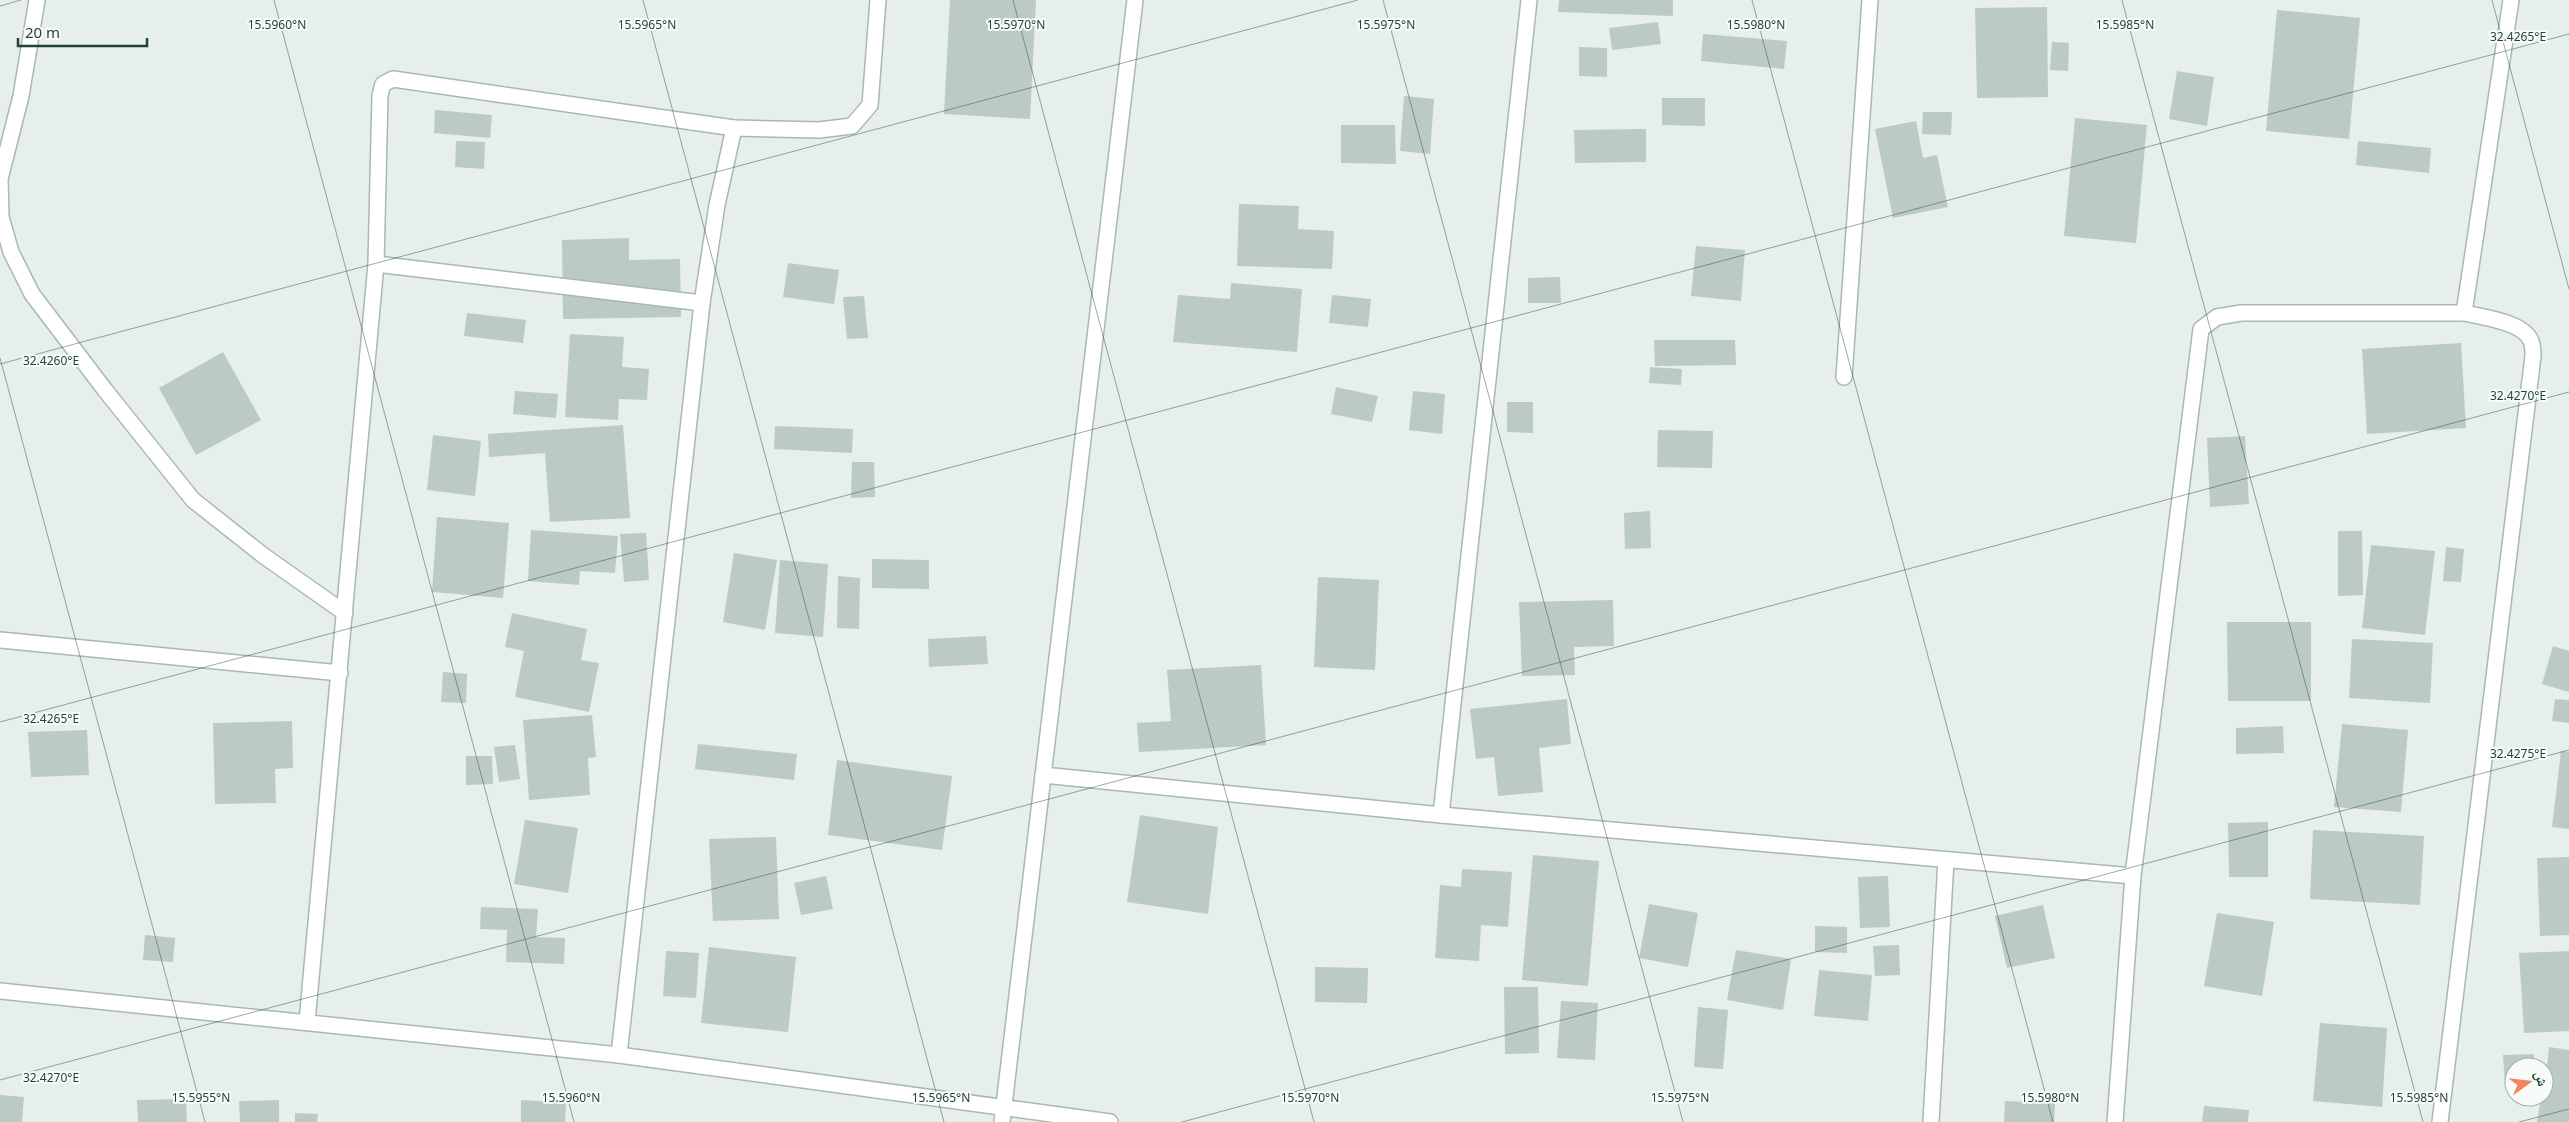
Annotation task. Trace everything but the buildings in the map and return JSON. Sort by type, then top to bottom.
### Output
[{"type":"street","points":[[37,0],[21,96],[0,179],[1,217],[11,252],[27,285],[105,390],[193,500],[264,556],[345,612]]},
{"type":"street","points":[[306,1022],[340,673],[376,264],[380,95],[383,84],[393,79],[734,128],[819,130],[852,126],[870,105],[878,0]]},
{"type":"street","points":[[1002,1122],[1135,0]]},
{"type":"street","points":[[1441,815],[1529,0]]},
{"type":"street","points":[[1844,377],[1870,0]]},
{"type":"street","points":[[2464,312],[2511,0]]},
{"type":"street","points":[[619,1055],[702,303],[717,205],[734,128]]},
{"type":"street","points":[[376,264],[702,303]]},
{"type":"street","points":[[2115,1122],[2133,876],[2201,329],[2217,317],[2241,313],[2464,312],[2507,323],[2522,330],[2531,340],[2533,356],[2440,1122]]},
{"type":"street","points":[[0,640],[340,673]]},
{"type":"street","points":[[1043,775],[1441,815],[2133,876]]},
{"type":"street","points":[[1931,1122],[1946,860]]},
{"type":"street","points":[[0,991],[619,1055],[1004,1106],[1110,1122]]}]
